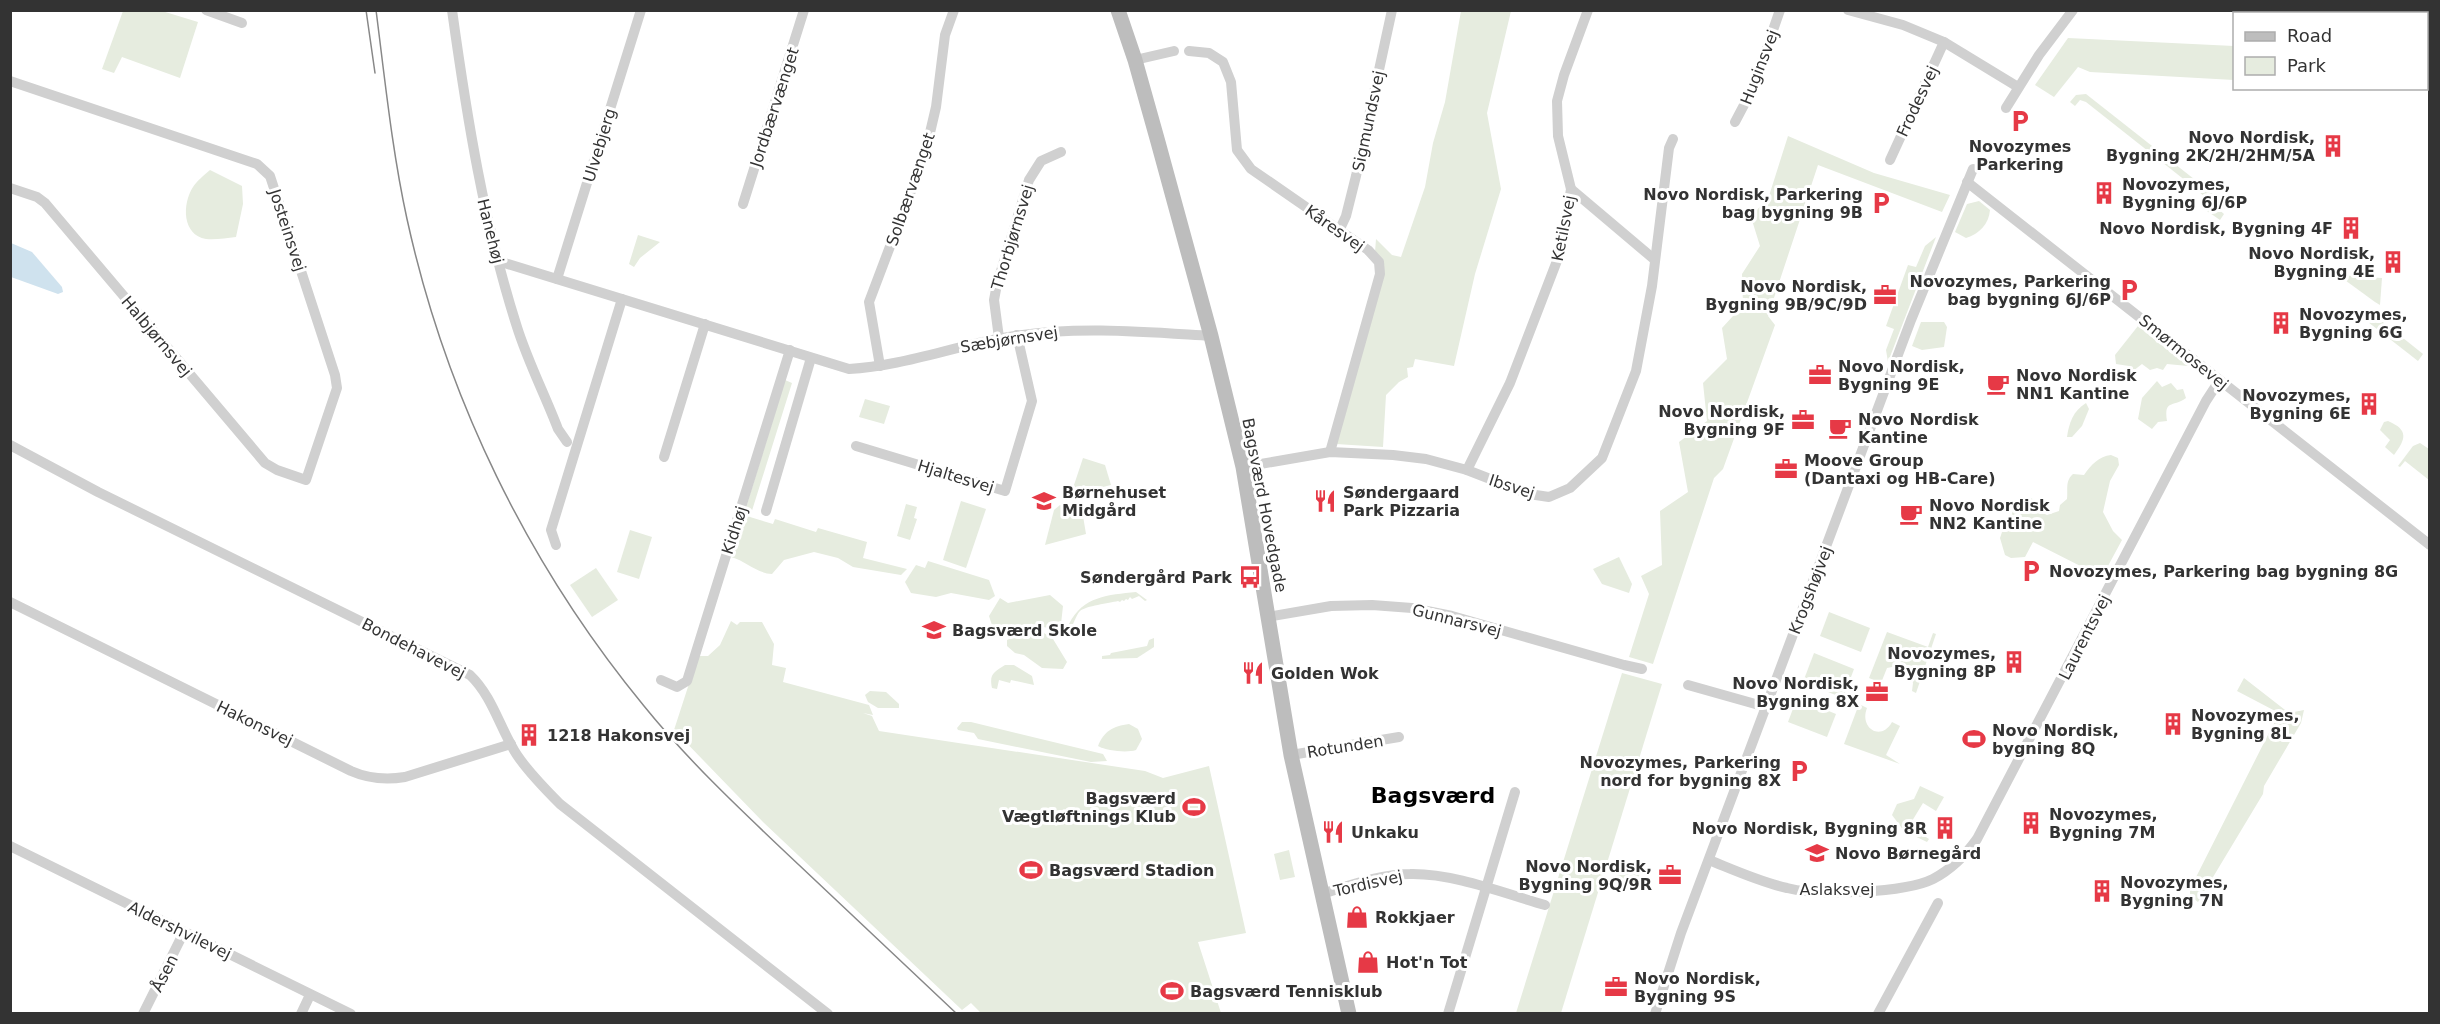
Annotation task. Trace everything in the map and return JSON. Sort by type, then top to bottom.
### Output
[{"type":"street","points":[[206,10],[242,23]]},
{"type":"street","name":"Hanehøj","points":[[453,10],[468,124],[498,261],[518,329],[558,429],[567,442]]},
{"type":"street","name":"Ulvebjerg","points":[[557,279],[641,10]]},
{"type":"street","name":"Jordbærvænget","points":[[743,204],[804,10]]},
{"type":"street","name":"Solbærvænget","points":[[880,366],[870,302],[925,154],[936,107],[945,35],[954,10]]},
{"type":"street","name":"Bagsværd Hovedgade","points":[[1118,10],[1135,60],[1211,336],[1243,467],[1291,755],[1349,1014]]},
{"type":"street","name":"Sigmundsvej","points":[[1339,231],[1346,216],[1356,176],[1392,10]]},
{"type":"street","name":"Ketilsvej","points":[[1467,470],[1510,383],[1557,262],[1571,189],[1558,136],[1557,101],[1588,10]]},
{"type":"street","name":"Huginsvej","points":[[1736,122],[1753,88],[1780,10]]},
{"type":"street","points":[[2006,108],[2039,55],[2073,10]]},
{"type":"street","points":[[1851,11],[1903,25],[1944,42],[2018,87]]},
{"type":"street","name":"Frodesvej","points":[[1890,160],[1944,42]]},
{"type":"street","points":[[1135,60],[1174,51]]},
{"type":"street","name":"Kåresvej","points":[[1189,51],[1209,53],[1223,62],[1231,82],[1237,150],[1251,169],[1368,250],[1379,262],[1380,274],[1330,452]]},
{"type":"street","name":"Josteinsvej","points":[[10,81],[257,164],[270,176],[338,388],[306,480]]},
{"type":"street","name":"Ibsvej","points":[[1243,467],[1330,452],[1426,459],[1467,470],[1517,491],[1549,497],[1570,488],[1602,458],[1636,371],[1648,314],[1662,191],[1669,148],[1673,139]]},
{"type":"street","name":"Thorbjørnsvej","points":[[999,338],[994,300],[997,284],[1029,180],[1041,161],[1061,152]]},
{"type":"street","name":"Krogshøjvej","points":[[1655,1014],[1681,933],[1911,320],[1973,169]]},
{"type":"street","name":"Smørmosevej","points":[[1968,182],[2430,545]]},
{"type":"street","name":"Halbjørnsvej","points":[[10,188],[37,197],[45,203],[265,463],[277,470],[306,480]]},
{"type":"street","points":[[1571,189],[1655,260]]},
{"type":"street","name":"Sæbjørnsvej","points":[[498,261],[849,369],[880,366],[999,338],[1063,330],[1100,329],[1211,336]]},
{"type":"street","points":[[556,545],[551,530],[622,299]]},
{"type":"street","points":[[664,457],[705,324]]},
{"type":"street","name":"Hjaltesvej","points":[[856,446],[1005,491],[1032,401],[1017,335]]},
{"type":"street","name":"Kidhøj","points":[[661,680],[677,687],[687,681],[790,350]]},
{"type":"street","points":[[766,511],[811,358]]},
{"type":"street","name":"Laurentsvej","points":[[1932,879],[1966,855],[1977,839],[2206,400],[2219,381]]},
{"type":"street","name":"Bondehavevej","points":[[10,445],[98,492],[470,675],[487,696],[511,744],[535,777],[560,804],[828,1014]]},
{"type":"street","name":"Hakonsvej","points":[[10,602],[351,771],[372,778],[388,780],[405,777],[511,744]]},
{"type":"street","name":"Gunnarsvej","points":[[1267,616],[1331,606],[1372,604],[1412,608],[1452,616],[1642,669]]},
{"type":"street","points":[[1688,685],[1766,707]]},
{"type":"street","name":"Rotunden","points":[[1291,755],[1399,737]]},
{"type":"street","points":[[1448,1014],[1515,792]]},
{"type":"street","name":"Aldershvilevej","points":[[10,846],[351,1014]]},
{"type":"street","name":"Aslaksvej","points":[[1709,860],[1764,882],[1808,892],[1899,887],[1932,879]]},
{"type":"street","name":"Tordisvej","points":[[1321,894],[1384,877],[1409,874],[1431,875],[1545,905]]},
{"type":"street","points":[[1878,1014],[1938,903]]},
{"type":"street","name":"Åsen","points":[[143,1014],[184,932]]},
{"type":"street","points":[[301,1014],[310,994]]},
{"type":"green space","points":[[123,11],[162,11],[198,22],[180,78],[122,57],[114,73],[102,69]]},
{"type":"green space","points":[[1461,11],[1511,11],[1487,113],[1501,189],[1475,274],[1454,366],[1415,359],[1413,367],[1407,368],[1408,377],[1399,382],[1386,395],[1383,447],[1336,444],[1384,264],[1375,252],[1376,239],[1392,255],[1401,257],[1425,187],[1433,143],[1445,102]]},
{"type":"green space","points":[[2068,38],[2233,46],[2233,80],[2090,72],[2078,67],[2054,97],[2035,85]]},
{"type":"green space","points":[[2086,94],[2227,205],[2225,209],[2220,205],[2217,208],[2224,214],[2220,220],[2207,211],[2212,203],[2086,102],[2080,100],[2075,106],[2070,102],[2076,95]]},
{"type":"green space","points":[[1788,136],[1874,173],[1950,195],[1942,212],[1818,165],[1768,316],[1775,325],[1723,469],[1714,478],[1653,664],[1629,657],[1649,594],[1641,576],[1662,565],[1660,511],[1688,492],[1679,442],[1707,421],[1703,383],[1727,359],[1722,328],[1743,305],[1742,274],[1760,246],[1751,217],[1769,196]]},
{"type":"green space","points":[[210,170],[242,186],[243,204],[236,237],[206,239],[192,232],[188,225],[186,210],[189,194],[196,183]]},
{"type":"green space","points":[[1979,201],[1990,210],[1988,220],[1979,231],[1966,238],[1955,232],[1967,204]]},
{"type":"green space","points":[[638,235],[660,242],[640,258],[634,267],[629,264]]},
{"type":"green space","points":[[1936,237],[1888,362],[1886,350],[1894,329],[1886,326],[1908,265],[1916,267],[1925,246]]},
{"type":"green space","points":[[2338,275],[2382,278],[2380,305],[2375,302]]},
{"type":"green space","points":[[2362,311],[2372,319],[2383,322],[2423,354],[2418,361],[2359,315]]},
{"type":"green space","points":[[1921,322],[1944,322],[1947,327],[1944,347],[1922,350],[1912,346]]},
{"type":"green space","points":[[2138,326],[2188,366],[2167,364],[2163,370],[2157,368],[2150,370],[2142,364],[2133,371],[2129,366],[2116,364],[2115,355]]},
{"type":"green space","points":[[785,380],[792,383],[750,517],[773,524],[775,519],[816,532],[818,528],[867,542],[863,558],[907,569],[901,575],[853,567],[838,558],[814,552],[784,560],[772,574],[731,557]]},
{"type":"green space","points":[[2157,381],[2162,387],[2171,383],[2177,390],[2183,389],[2186,398],[2170,405],[2166,414],[2167,421],[2158,422],[2152,429],[2138,419],[2142,398]]},
{"type":"green space","points":[[865,399],[890,406],[884,424],[859,417]]},
{"type":"green space","points":[[2086,403],[2089,409],[2082,426],[2072,437],[2067,437],[2072,418]]},
{"type":"green space","points":[[2384,422],[2395,424],[2403,435],[2403,440],[2394,455],[2385,447],[2390,440],[2380,430]]},
{"type":"green space","points":[[2420,443],[2429,449],[2429,480],[2405,461],[2400,467],[2398,466],[2413,446]]},
{"type":"green space","points":[[2111,455],[2118,458],[2119,465],[2110,481],[2103,512],[2113,531],[2122,540],[2102,577],[2033,542],[2025,557],[2011,558],[2005,555],[2000,538],[2002,532],[2010,524],[2013,509],[2030,498],[2038,501],[2043,513],[2047,515],[2059,511],[2060,505],[2067,499],[2067,485],[2070,477],[2073,474],[2084,475],[2096,462]]},
{"type":"green space","points":[[1083,458],[1105,465],[1111,485],[1079,493],[1073,488]]},
{"type":"green space","points":[[961,501],[986,509],[966,568],[943,560]]},
{"type":"green space","points":[[906,504],[917,507],[914,518],[917,519],[910,540],[897,536]]},
{"type":"green space","points":[[1060,505],[1083,516],[1086,534],[1045,545],[1054,510]]},
{"type":"green space","points":[[630,530],[652,537],[639,579],[617,572]]},
{"type":"green space","points":[[1619,557],[1632,584],[1629,593],[1602,584],[1593,569]]},
{"type":"green space","points":[[928,561],[989,580],[995,596],[989,600],[951,593],[936,597],[911,593],[905,582],[916,565],[925,568]]},
{"type":"green space","points":[[596,568],[618,600],[592,617],[570,585]]},
{"type":"green space","points":[[1136,592],[1147,600],[1139,596],[1132,599],[1130,597],[1128,600],[1087,608],[1080,611],[1073,624],[1069,624],[1081,608],[1089,602],[1106,596]]},
{"type":"green space","points":[[1050,595],[1063,606],[1058,630],[1029,624],[998,633],[993,628],[989,616],[1000,598],[1008,603]]},
{"type":"green space","points":[[1829,612],[1870,628],[1861,652],[1820,636]]},
{"type":"green space","name":"Bagsværd Stadion","points":[[731,621],[737,625],[740,622],[762,622],[774,644],[772,665],[786,668],[783,682],[869,705],[873,715],[863,713],[872,716],[879,731],[1145,771],[1163,778],[1209,766],[1246,933],[1198,942],[1221,1013],[982,1014],[971,1003],[962,1010],[763,822],[674,730],[698,656],[708,656],[720,645]]},
{"type":"green space","points":[[1041,631],[1053,639],[1067,662],[1063,669],[1042,668],[1007,646],[1007,640],[1024,632]]},
{"type":"green space","points":[[1887,632],[1928,647],[1933,633],[1936,634],[1916,693],[1912,691],[1913,683],[1910,673],[1897,666],[1887,668],[1881,683],[1869,678]]},
{"type":"green space","points":[[1154,638],[1154,647],[1137,658],[1102,659],[1102,656],[1111,653],[1147,646],[1149,640]]},
{"type":"green space","points":[[1814,653],[1854,669],[1843,698],[1803,682]]},
{"type":"green space","points":[[1005,665],[1014,665],[1032,676],[1034,685],[999,680],[997,689],[992,688],[993,674]]},
{"type":"green space","points":[[1622,673],[1662,684],[1561,1013],[1516,1013]]},
{"type":"green space","points":[[2244,678],[2289,713],[2304,710],[2301,723],[2264,786],[2263,794],[2198,902],[2190,896],[2190,889],[2279,713],[2237,691]]},
{"type":"green space","points":[[870,691],[886,692],[899,704],[899,708],[878,708],[868,702],[865,695]]},
{"type":"green space","points":[[1797,698],[1836,714],[1827,737],[1788,722]]},
{"type":"green space","points":[[1859,704],[1867,708],[1866,721],[1872,730],[1882,731],[1892,722],[1900,726],[1886,755],[1900,764],[1844,744]]},
{"type":"green space","points":[[962,722],[971,722],[1103,754],[1107,761],[1091,762],[978,739],[974,733],[958,730]]},
{"type":"green space","points":[[1129,724],[1138,729],[1142,739],[1136,750],[1117,751],[1098,746],[1110,730]]},
{"type":"green space","points":[[1920,786],[1944,797],[1936,811],[1923,803],[1909,826],[1929,839],[1927,842],[1904,831],[1892,815],[1897,804],[1914,799]]},
{"type":"green space","points":[[1289,850],[1295,877],[1280,880],[1274,854]]},
{"type":"green space","points":[[1619,860],[1642,869],[1636,883],[1614,875]]},
{"type":"water","points":[[11,243],[32,252],[62,287],[63,292],[58,294],[11,277]]},
{"type":"tram line","points":[[366,10],[375,73]]},
{"type":"tram line","points":[[376,10],[397,167],[407,219],[424,285],[444,350],[469,414],[528,537],[602,652],[680,748],[759,827],[957,1014]]},
{"type":"place","name":"Novozymes Parkering","points":[[2020,121]]},
{"type":"place","name":"Novo Nordisk, Bygning 2K/2H/2HM/5A","points":[[2333,146]]},
{"type":"place","name":"Novozymes, Bygning 6J/6P","points":[[2104,193]]},
{"type":"place","name":"Novo Nordisk, Parkering bag bygning 9B","points":[[1881,203]]},
{"type":"place","name":"Novo Nordisk, Bygning 4F","points":[[2351,228]]},
{"type":"place","name":"Novo Nordisk, Bygning 4E","points":[[2393,262]]},
{"type":"place","name":"Novozymes, Parkering bag bygning 6J/6P","points":[[2129,290]]},
{"type":"place","name":"Novo Nordisk, Bygning 9B/9C/9D","points":[[1885,295]]},
{"type":"place","name":"Novozymes, Bygning 6G","points":[[2281,323]]},
{"type":"place","name":"Novo Nordisk, Bygning 9E","points":[[1820,375]]},
{"type":"place","name":"Novo Nordisk NN1 Kantine","points":[[1998,384]]},
{"type":"place","name":"Novozymes, Bygning 6E","points":[[2369,404]]},
{"type":"place","name":"Novo Nordisk, Bygning 9F","points":[[1803,420]]},
{"type":"place","name":"Novo Nordisk Kantine","points":[[1840,428]]},
{"type":"place","name":"Moove Group (Dantaxi og HB-Care)","points":[[1786,469]]},
{"type":"place","name":"Børnehuset Midgård","points":[[1044,501]]},
{"type":"place","name":"Søndergaard Park Pizzaria","points":[[1325,501]]},
{"type":"place","name":"Novo Nordisk NN2 Kantine","points":[[1911,514]]},
{"type":"place","name":"Novozymes, Parkering bag bygning 8G","points":[[2031,571]]},
{"type":"place","name":"Søndergård Park","points":[[1250,577]]},
{"type":"place","name":"Bagsværd Skole","points":[[934,630]]},
{"type":"place","name":"Novozymes, Bygning 8P","points":[[2014,662]]},
{"type":"place","name":"Golden Wok","points":[[1253,673]]},
{"type":"place","name":"Novo Nordisk, Bygning 8X","points":[[1877,692]]},
{"type":"place","name":"Novozymes, Bygning 8L","points":[[2173,724]]},
{"type":"place","name":"1218 Hakonsvej","points":[[529,735]]},
{"type":"place","name":"Novo Nordisk, bygning 8Q","points":[[1974,739]]},
{"type":"place","name":"Novozymes, Parkering nord for bygning 8X","points":[[1799,771]]},
{"type":"place","name":"Bagsværd Vægtløftnings Klub","points":[[1194,807]]},
{"type":"place","name":"Novozymes, Bygning 7M","points":[[2031,823]]},
{"type":"place","name":"Novo Nordisk, Bygning 8R","points":[[1945,828]]},
{"type":"place","name":"Unkaku","points":[[1333,832]]},
{"type":"place","name":"Novo Børnegård","points":[[1817,853]]},
{"type":"place","name":"Bagsværd Stadion","points":[[1031,870]]},
{"type":"place","name":"Novo Nordisk, Bygning 9Q/9R","points":[[1670,875]]},
{"type":"place","name":"Novozymes, Bygning 7N","points":[[2102,891]]},
{"type":"place","name":"Rokkjaer","points":[[1357,917]]},
{"type":"place","name":"Hot'n Tot","points":[[1368,962]]},
{"type":"place","name":"Novo Nordisk, Bygning 9S","points":[[1616,987]]},
{"type":"place","name":"Bagsværd Tennisklub","points":[[1172,991]]},
{"type":"district","name":"Bagsværd","points":[[1433,795]]}]
